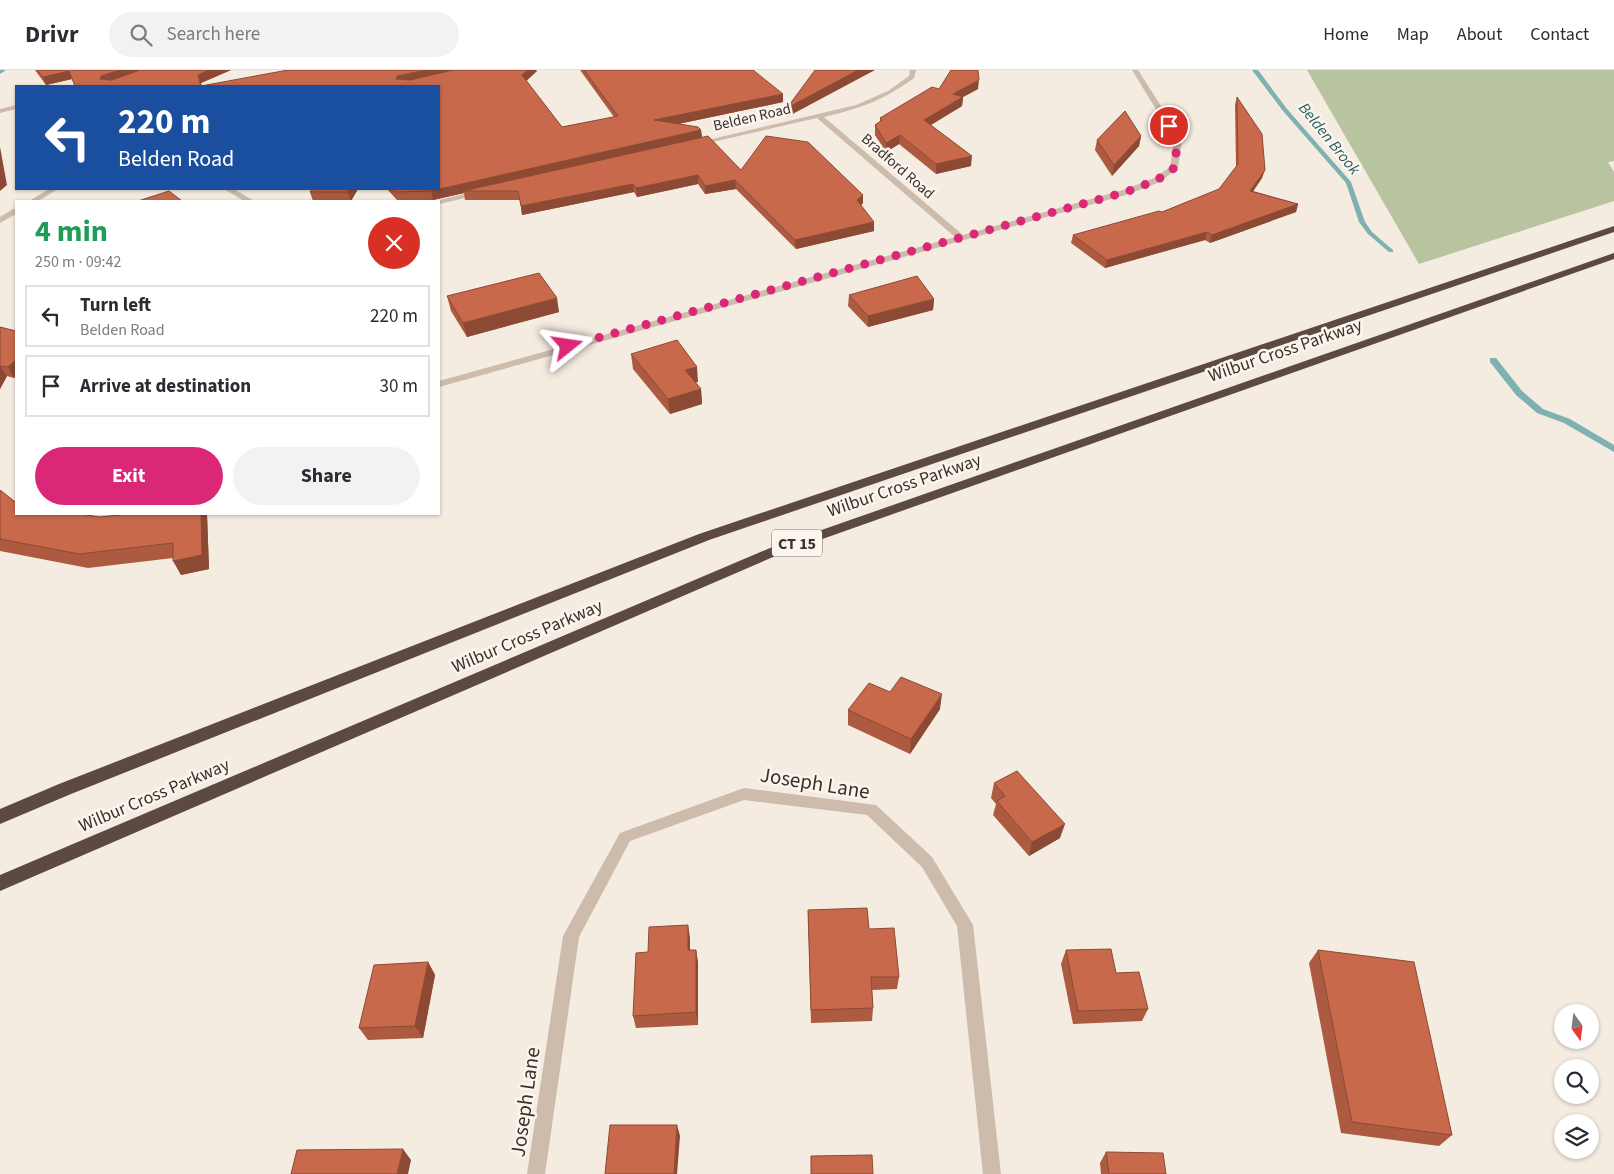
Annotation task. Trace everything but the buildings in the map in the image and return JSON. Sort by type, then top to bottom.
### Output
[{"type":"highway","name":"Wilbur Cross Parkway","points":[[0,817],[65,789],[704,537],[1614,229]]},
{"type":"highway","name":"Wilbur Cross Parkway","points":[[0,883],[775,551],[1490,298],[1614,256]]},
{"type":"street","name":"Belden Road","points":[[686,146],[858,107],[890,92],[912,77],[913,70]]},
{"type":"street","points":[[440,384],[1126,192],[1157,180],[1174,168],[1178,139],[1135,70]]},
{"type":"street","points":[[0,111],[15,107]]},
{"type":"street","name":"Bradford Road","points":[[819,116],[960,237]]},
{"type":"street","points":[[35,200],[52,190]]},
{"type":"street","points":[[230,190],[248,200]]},
{"type":"street","points":[[440,202],[486,190]]},
{"type":"street","points":[[0,220],[15,212]]},
{"type":"street","name":"Joseph Lane","points":[[536,1174],[571,936],[625,838],[744,794],[871,809],[927,862],[965,925],[992,1174]]},
{"type":"green space","points":[[1307,70],[1614,70],[1614,161],[1608,162],[1614,172],[1614,201],[1419,264]]},
{"type":"waterway","name":"Belden Brook","points":[[1255,70],[1285,110],[1349,183],[1362,222],[1370,233],[1391,251]]},
{"type":"waterway","name":"Belden Brook","points":[[1493,360],[1519,393],[1540,411],[1567,421],[1614,449]]},
{"type":"route","points":[[568,346],[1126,192],[1157,180],[1174,168],[1178,139],[1169,126]]}]
